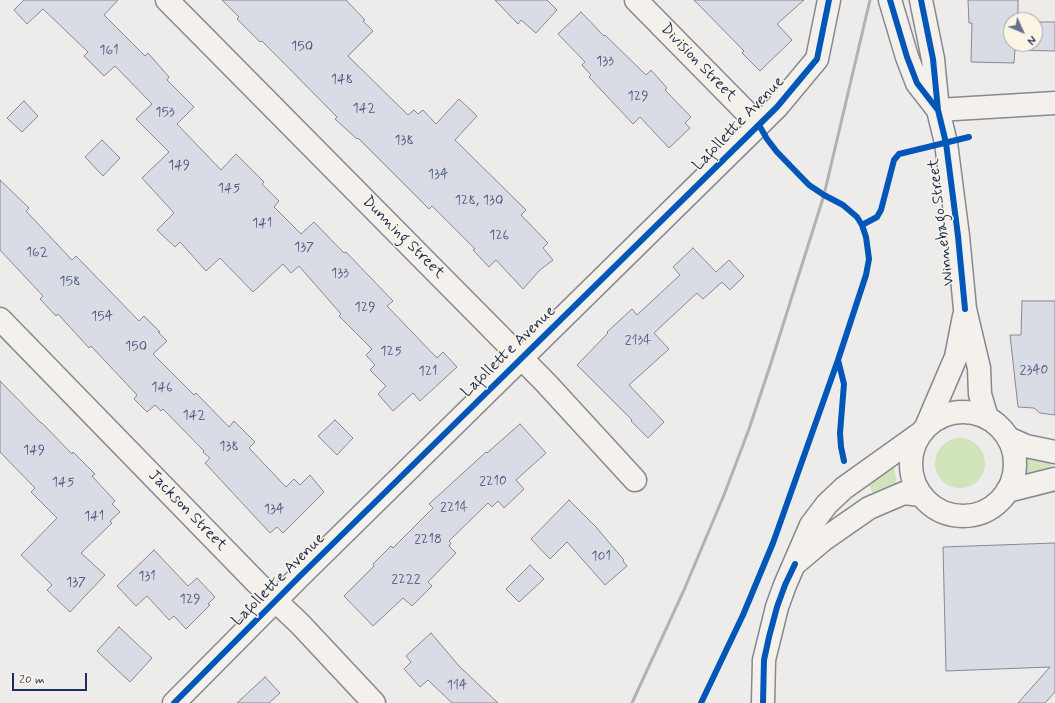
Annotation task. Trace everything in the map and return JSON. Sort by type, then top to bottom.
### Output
[{"type":"street","name":"Dunning Street","points":[[167,0],[522,358],[635,480]]},
{"type":"street","name":"Division Street","points":[[636,0],[759,125]]},
{"type":"street","name":"Lafollette Avenue","points":[[174,703],[777,107],[817,59],[829,0]]},
{"type":"street","name":"Winnebago Street","points":[[890,0],[907,57],[917,83],[938,110]]},
{"type":"street","name":"Winnebago Street","points":[[921,0],[933,59],[938,110],[946,143],[958,236],[965,309],[979,368],[980,394],[987,418]]},
{"type":"street","points":[[938,110],[1055,103]]},
{"type":"street","name":"Winnebago Street","points":[[924,430],[956,357],[965,309]]},
{"type":"street","name":"Jackson Street","points":[[0,319],[275,602],[300,624],[374,703]]},
{"type":"street","points":[[763,703],[764,660],[776,607],[811,525],[827,504],[855,479],[940,417],[955,413],[971,413],[987,418],[999,426],[1008,438],[1013,451],[1015,465],[1012,479],[1007,491],[998,502],[986,510],[972,515],[956,516],[941,511],[928,503],[921,495],[913,480],[910,464],[914,447],[924,430]]},
{"type":"street","points":[[1008,438],[1026,446],[1055,452]]},
{"type":"street","points":[[1007,491],[1055,479]]},
{"type":"street","points":[[795,564],[824,540],[869,508],[904,492],[921,495]]},
{"type":"green space","points":[[960,438],[974,442],[981,449],[985,463],[981,477],[974,484],[960,488],[946,484],[939,477],[935,463],[939,449],[946,442]]},
{"type":"green space","points":[[1026,457],[1051,459],[1052,469],[1026,474]]},
{"type":"green space","points":[[894,466],[897,484],[873,494],[868,483]]},
{"type":"building","points":[[24,0],[118,0],[104,15],[145,56],[148,53],[169,77],[167,80],[194,107],[177,124],[221,170],[236,154],[264,182],[262,184],[279,201],[274,207],[301,234],[314,222],[344,253],[346,252],[393,301],[387,306],[437,358],[443,352],[457,367],[420,401],[413,393],[393,411],[378,394],[386,386],[370,370],[375,365],[366,355],[372,349],[339,316],[341,314],[299,266],[291,273],[283,264],[253,292],[220,258],[206,271],[180,242],[175,247],[157,230],[174,213],[142,178],[169,152],[136,119],[152,104],[115,66],[104,76],[84,56],[88,52],[43,9],[27,24],[14,10]]},
{"type":"building","points":[[222,0],[346,0],[373,31],[348,56],[408,115],[414,110],[418,114],[423,110],[436,124],[459,99],[477,116],[455,140],[526,210],[521,215],[548,243],[543,248],[553,260],[540,270],[523,289],[496,260],[489,267],[473,250],[475,249],[432,206],[429,209],[358,138],[357,139],[335,119],[337,117],[262,41],[260,42],[237,19],[239,17]]},
{"type":"building","points":[[495,0],[547,0],[557,10],[536,33],[521,20],[518,24]]},
{"type":"building","points":[[694,0],[804,0],[777,24],[792,40],[760,71],[742,53],[744,51]]},
{"type":"building","points":[[968,0],[1018,0],[1018,12],[1003,12],[1003,52],[1015,52],[1014,63],[971,62],[972,23],[969,23]]},
{"type":"building","points":[[581,12],[604,36],[605,35],[646,75],[651,70],[667,88],[665,90],[691,117],[685,123],[690,128],[669,148],[640,117],[633,124],[589,77],[591,75],[582,65],[585,62],[558,34]]},
{"type":"building","points":[[1043,22],[1055,22],[1055,51],[1043,51]]},
{"type":"building","points":[[24,101],[38,116],[22,132],[7,118]]},
{"type":"building","points":[[102,140],[120,158],[103,176],[85,157]]},
{"type":"building","points":[[0,180],[29,208],[26,211],[72,260],[76,256],[139,321],[144,316],[160,332],[158,332],[167,341],[153,354],[194,395],[196,393],[229,427],[234,421],[255,442],[249,448],[286,487],[294,479],[300,485],[310,475],[324,492],[283,533],[277,527],[270,533],[205,463],[210,458],[203,452],[204,451],[163,409],[161,411],[155,405],[147,412],[134,399],[137,395],[91,346],[89,348],[58,314],[56,316],[40,299],[43,296],[0,250]]},
{"type":"building","points":[[693,248],[716,272],[729,260],[744,276],[730,290],[722,282],[703,299],[697,293],[654,333],[669,349],[629,385],[664,422],[648,438],[577,365],[608,333],[607,332],[632,309],[637,315],[680,275],[673,267]]},
{"type":"building","points":[[1022,301],[1055,301],[1055,415],[1040,413],[1034,408],[1018,407],[1010,335],[1021,335]]},
{"type":"building","points":[[0,381],[72,454],[73,452],[95,474],[92,476],[115,501],[112,504],[120,512],[110,521],[112,523],[81,553],[105,575],[70,612],[47,590],[52,585],[21,555],[57,518],[31,492],[35,488],[0,452]]},
{"type":"building","points":[[335,420],[353,438],[337,455],[318,436]]},
{"type":"building","points":[[520,424],[546,453],[516,480],[524,489],[504,508],[498,501],[492,507],[488,503],[449,541],[451,543],[449,546],[456,553],[428,582],[432,586],[412,606],[403,598],[373,626],[344,596],[374,566],[373,564],[391,546],[393,548],[433,508],[429,504],[486,452],[487,453]]},
{"type":"building","points":[[569,500],[596,527],[624,560],[623,561],[627,566],[605,585],[567,542],[550,559],[531,539]]},
{"type":"building","points":[[1055,543],[1055,692],[1045,703],[1018,703],[1050,667],[946,671],[943,547]]},
{"type":"building","points":[[154,550],[188,586],[197,578],[215,597],[208,604],[210,605],[186,629],[174,616],[169,620],[147,596],[136,606],[117,586]]},
{"type":"building","points":[[530,565],[544,579],[519,602],[506,589]]},
{"type":"building","points":[[119,627],[152,658],[130,682],[97,651]]},
{"type":"building","points":[[431,633],[459,666],[498,703],[452,703],[428,680],[420,687],[404,669],[411,662],[406,656]]},
{"type":"building","points":[[265,677],[280,693],[269,703],[237,703]]},
{"type":"railway","points":[[632,703],[684,590],[724,495],[749,429],[824,195],[870,0]]},
{"type":"cycle path","points":[[174,703],[299,577],[777,107],[817,59],[829,0]]},
{"type":"cycle path","points":[[890,0],[907,57],[917,83],[937,109]]},
{"type":"cycle path","points":[[921,0],[933,59],[938,110],[946,143],[958,236],[965,309]]},
{"type":"cycle path","points":[[701,703],[743,615],[773,543],[838,360],[866,275],[869,259],[866,237],[862,225],[857,217],[843,205],[809,185],[777,152],[759,125]]},
{"type":"cycle path","points":[[862,225],[877,217],[881,210],[894,160],[899,154],[969,137]]},
{"type":"cycle path","points":[[838,360],[844,384],[840,433],[844,461]]},
{"type":"cycle path","points":[[763,703],[764,660],[769,637],[777,607],[795,564]]}]
